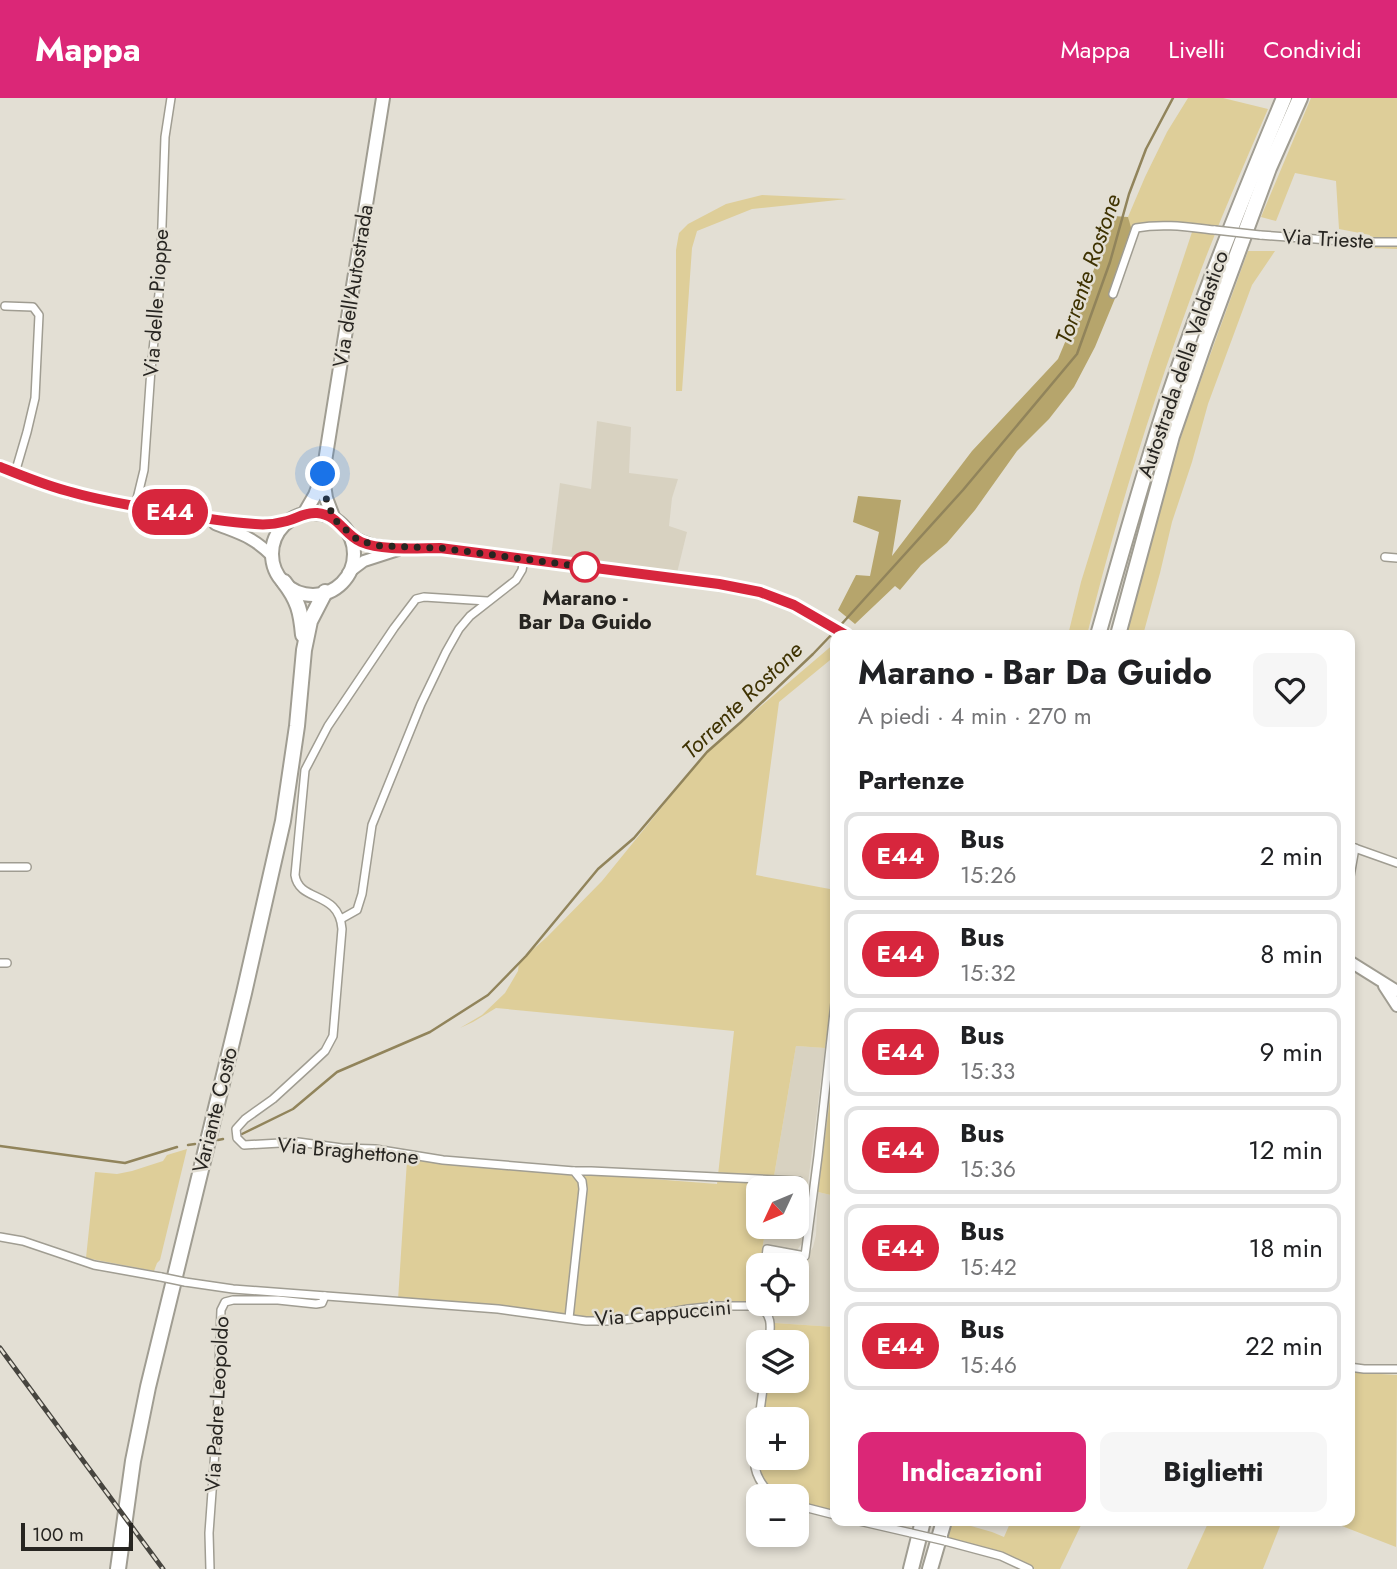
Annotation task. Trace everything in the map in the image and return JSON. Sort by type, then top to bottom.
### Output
[{"type":"highway","name":"Autostrada della Valdastico","points":[[1099,630],[1153,445],[1187,345],[1284,98]]},
{"type":"highway","name":"Autostrada della Valdastico","points":[[1119,630],[1172,436],[1265,181],[1300,98]]},
{"type":"highway","points":[[284,582],[299,607],[304,650]]},
{"type":"highway","points":[[304,650],[310,621],[325,592]]},
{"type":"highway","name":"Variante Costo","points":[[118,1569],[148,1387],[283,821],[297,726],[304,650]]},
{"type":"highway","points":[[911,1569],[922,1526]]},
{"type":"highway","points":[[930,1569],[943,1526]]},
{"type":"main road","name":"Via dell'Autostrada","points":[[323,474],[383,98]]},
{"type":"main road","points":[[0,467],[70,492],[199,518],[274,524],[304,514],[324,514],[360,541],[370,545],[440,548],[719,584],[760,592],[794,605],[838,630]]},
{"type":"main road","points":[[304,514],[323,474]]},
{"type":"main road","points":[[323,474],[326,498],[334,519]]},
{"type":"main road","points":[[199,518],[249,537],[272,556]]},
{"type":"main road","points":[[289,521],[277,534],[272,556],[284,582],[303,593],[325,592],[342,582],[348,573],[354,552],[347,532]]},
{"type":"main road","points":[[348,573],[364,561],[407,548]]},
{"type":"main road","points":[[1355,965],[1397,991]]},
{"type":"main road","points":[[1377,979],[1390,993],[1397,1006]]},
{"type":"street","name":"Via delle Pioppe","points":[[135,507],[144,470],[160,285],[166,137],[172,98]]},
{"type":"street","name":"Via Trieste","points":[[1113,294],[1136,228],[1164,225],[1357,243],[1397,242]]},
{"type":"street","points":[[5,306],[33,307],[38,315],[35,398],[15,473]]},
{"type":"street","points":[[1385,557],[1397,558]]},
{"type":"street","points":[[487,601],[424,597],[416,599],[328,726],[306,770],[296,883],[336,909],[341,919],[357,911],[372,825],[421,704],[446,652],[470,616],[516,580],[524,559]]},
{"type":"street","points":[[1355,848],[1397,863]]},
{"type":"street","points":[[0,867],[27,867]]},
{"type":"street","name":"Via Braghettone","points":[[341,919],[333,1036],[325,1051],[273,1099],[245,1119],[236,1129],[237,1138],[244,1145],[298,1142],[376,1149],[443,1160],[574,1171]]},
{"type":"street","points":[[805,1253],[830,1048]]},
{"type":"street","points":[[574,1171],[746,1178]]},
{"type":"street","points":[[569,1318],[583,1189],[582,1181],[574,1171]]},
{"type":"street","name":"Via Padre Leopoldo","points":[[0,1237],[23,1241],[94,1265],[233,1289],[498,1309],[569,1318]]},
{"type":"street","points":[[766,1253],[767,1249],[789,1253]]},
{"type":"street","name":"Via Padre Leopoldo","points":[[209,1569],[221,1310],[225,1302],[233,1300],[278,1300],[316,1304],[321,1303],[324,1296]]},
{"type":"street","name":"Via Cappuccini","points":[[569,1318],[611,1321],[717,1306],[746,1306]]},
{"type":"street","points":[[1355,1368],[1397,1369]]},
{"type":"street","points":[[809,1508],[830,1514]]},
{"type":"street","points":[[879,1526],[1001,1556],[1029,1569]]},
{"type":"shaded area","points":[[1188,98],[1223,98],[1268,109],[1212,241],[1164,372],[1123,503],[1088,630],[1069,630],[1081,582],[1193,229],[1163,227],[1131,234],[1128,217],[1167,132]]},
{"type":"shaded area","points":[[1311,98],[1397,98],[1397,249],[1369,248],[1370,235],[1339,229],[1336,181],[1295,173],[1276,221],[1261,217]]},
{"type":"shaded area","points":[[762,195],[847,199],[752,209],[697,231],[692,248],[682,391],[676,391],[676,250],[679,233],[688,224],[726,204]]},
{"type":"shaded area","points":[[1114,216],[1128,217],[1132,231],[1118,279],[1116,296],[1095,347],[1074,387],[1049,419],[1017,451],[975,510],[947,543],[921,565],[900,590],[895,586],[855,624],[838,610],[856,575],[870,576],[879,532],[853,522],[858,496],[901,500],[892,556],[972,451],[1058,359]]},
{"type":"shaded area","points":[[1248,251],[1275,251],[1252,285],[1208,404],[1172,522],[1144,630],[1125,630],[1156,517],[1186,421]]},
{"type":"shaded area","points":[[597,421],[631,427],[629,473],[678,479],[672,498],[669,526],[687,532],[677,573],[551,557],[560,483],[591,489]]},
{"type":"shaded area","points":[[830,647],[830,660],[779,702],[756,875],[830,889],[830,1016],[825,1048],[796,1046],[774,1176],[746,1176],[746,1239],[764,1239],[762,1253],[746,1253],[746,1302],[614,1318],[569,1317],[398,1300],[407,1160],[717,1184],[734,1031],[496,1008],[460,1028],[482,1015],[505,993],[518,971],[519,962],[602,881],[705,754]]},
{"type":"shaded area","points":[[796,1046],[825,1048],[809,1176],[774,1176]]},
{"type":"shaded area","points":[[830,1098],[830,1195],[818,1192]]},
{"type":"shaded area","points":[[187,1149],[160,1260],[154,1271],[86,1258],[95,1172],[117,1174],[132,1171],[163,1161],[167,1155]]},
{"type":"shaded area","points":[[818,1192],[830,1195],[830,1327],[775,1323],[773,1316],[809,1316],[809,1254],[813,1247]]},
{"type":"shaded area","points":[[764,1239],[803,1239],[795,1253],[762,1253]]},
{"type":"shaded area","points":[[775,1323],[830,1327],[830,1512],[809,1506],[809,1484],[766,1484],[758,1472],[809,1470],[809,1407],[765,1407],[766,1393],[809,1393],[809,1330],[774,1330]]},
{"type":"shaded area","points":[[1355,1372],[1397,1375],[1396,1547],[1342,1526],[1355,1526]]},
{"type":"shaded area","points":[[947,1526],[971,1526],[1004,1537],[1009,1526],[1081,1526],[1060,1569],[1035,1569],[1009,1556],[943,1540]]},
{"type":"shaded area","points":[[1207,1526],[1280,1526],[1263,1569],[1187,1569]]},
{"type":"waterway","name":"Torrente Rostone","points":[[838,628],[963,490],[1077,354],[1110,262],[1129,194],[1146,149],[1173,98]]},
{"type":"waterway","name":"Torrente Rostone","points":[[242,1134],[293,1109],[337,1072],[430,1032],[488,995],[526,956],[598,869],[634,838],[707,752],[830,636]]},
{"type":"waterway","name":"Torrente Rostone","points":[[218,1140],[223,1139]]},
{"type":"waterway","name":"Torrente Rostone","points":[[188,1145],[195,1144]]},
{"type":"waterway","name":"Torrente Rostone","points":[[0,1146],[125,1163],[177,1147]]},
{"type":"railway","points":[[0,1348],[163,1569]]},
{"type":"bus line","name":"E44","points":[[0,467],[70,492],[199,518],[274,524],[304,514],[324,514],[341,524],[354,537],[370,545],[440,548],[719,584],[760,592],[794,605],[838,630]]},
{"type":"place","name":"Marano - Bar Da Guido","points":[[585,567]]},
{"type":"route","points":[[323,474],[326,498],[334,519],[347,532],[370,545],[440,548],[585,567]]}]
